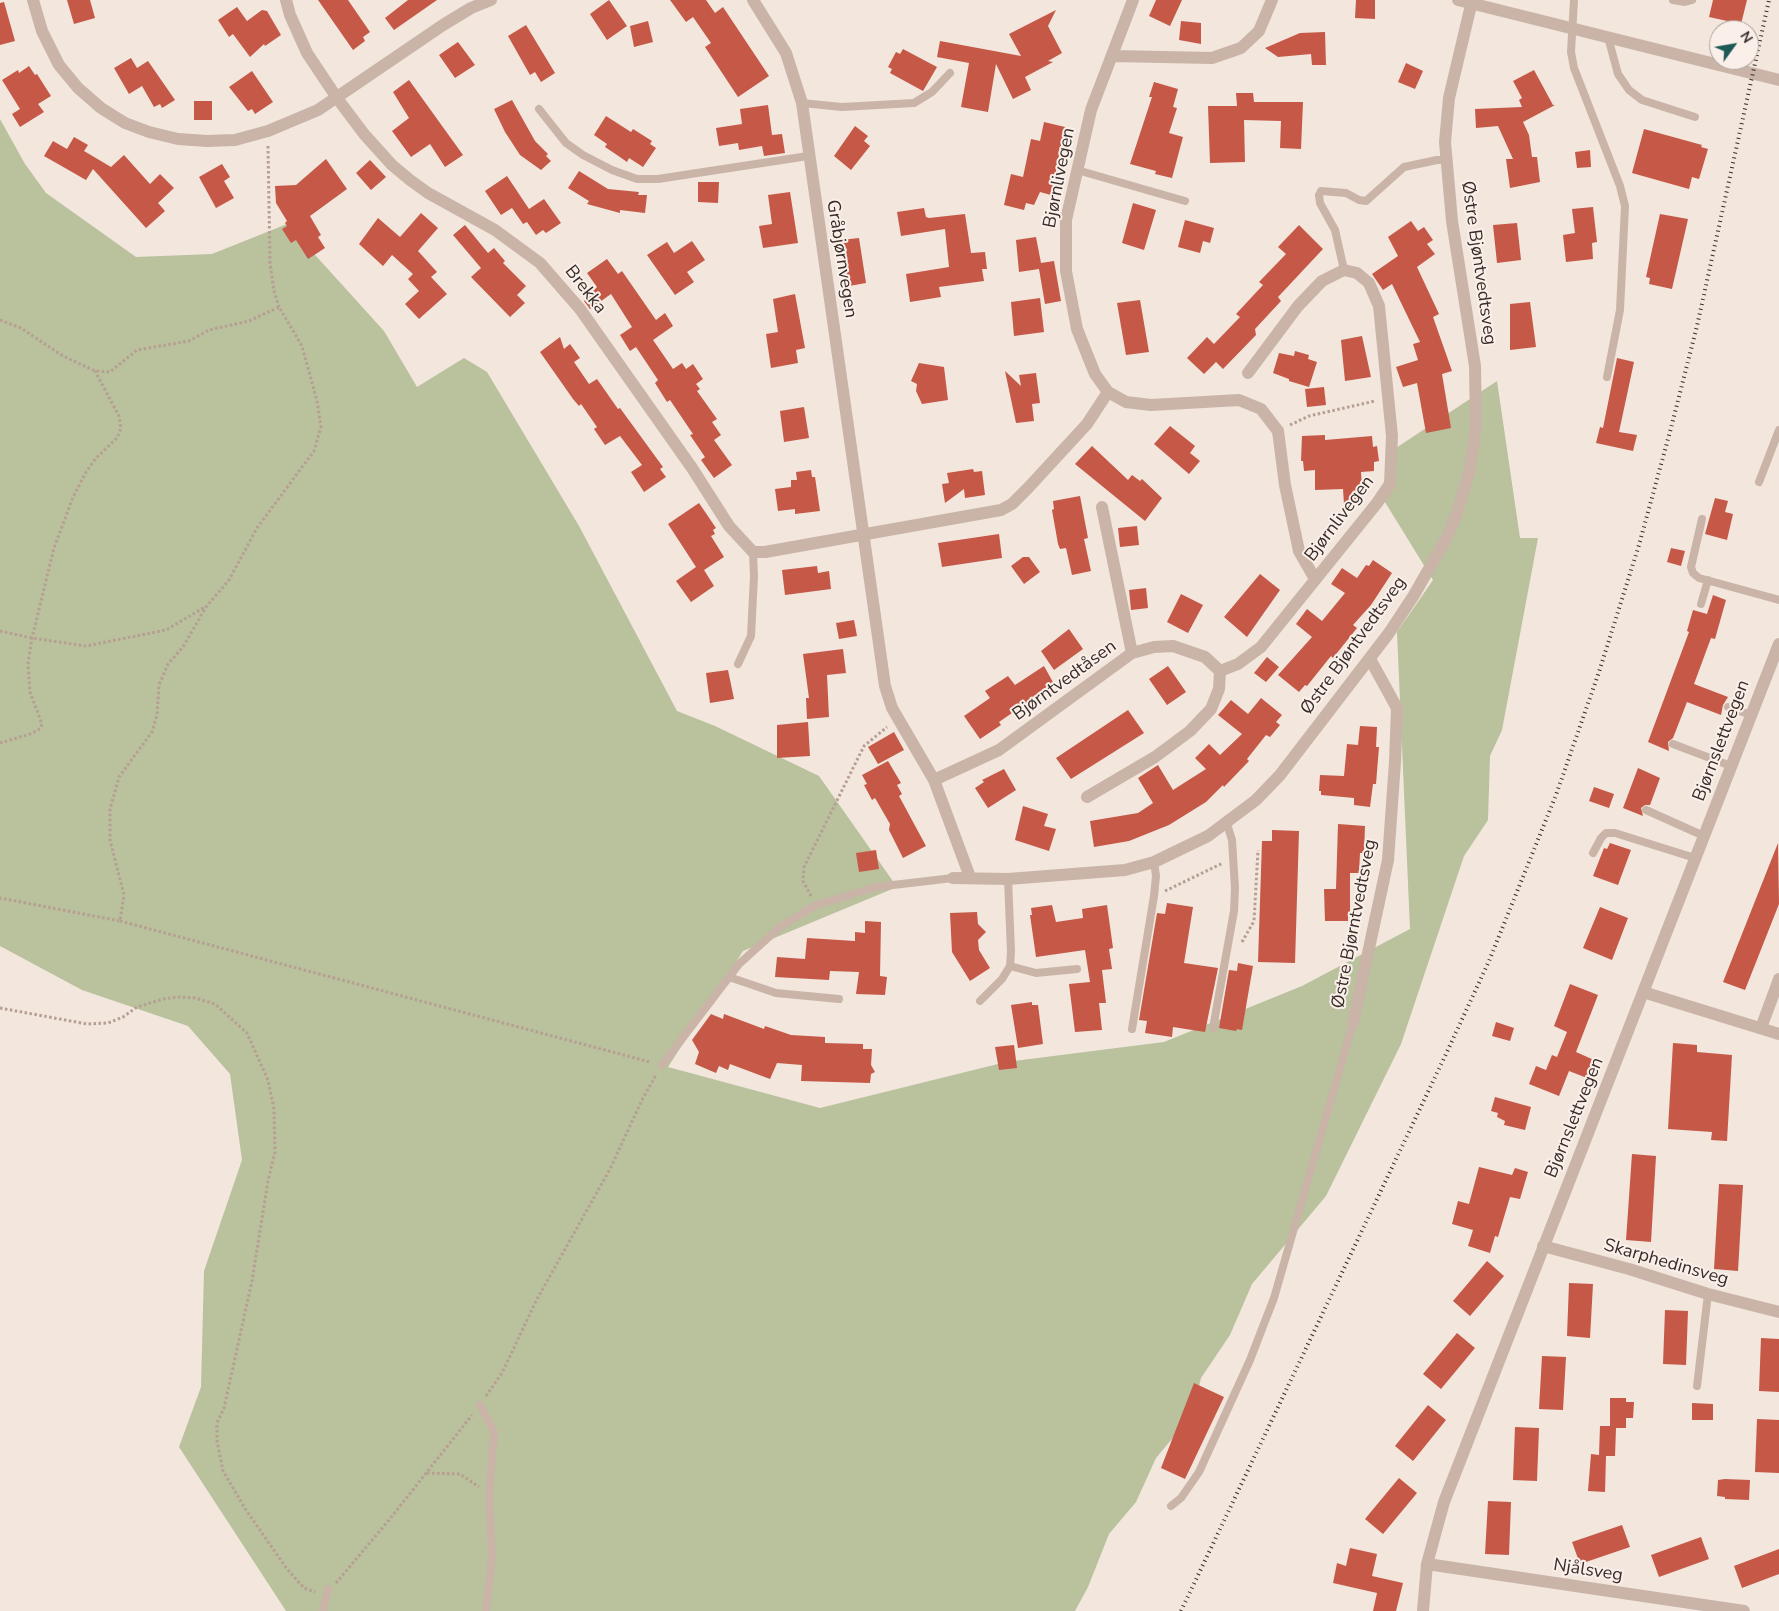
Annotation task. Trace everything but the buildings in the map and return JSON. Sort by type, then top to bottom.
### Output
[{"type":"street","points":[[33,0],[42,32],[59,65],[78,88],[101,108],[125,123],[149,132],[178,139],[207,141],[235,140],[268,131],[318,110],[443,25],[471,8],[491,0]]},
{"type":"street","name":"Brekka","points":[[286,0],[290,15],[307,53],[336,98],[392,166],[428,193],[495,230],[540,263],[580,309],[692,468],[729,526],[753,552]]},
{"type":"street","name":"Gråbjørnvegen","points":[[753,0],[786,53],[802,103],[808,156],[865,534]]},
{"type":"street","name":"Bjørnlivegen","points":[[1133,0],[1092,110],[1066,220],[1066,272],[1077,329],[1095,374],[1108,392],[1126,402],[1151,405],[1239,400],[1261,409],[1278,431],[1285,484],[1299,551],[1315,580],[1390,484],[1392,436],[1379,306],[1369,283],[1357,273],[1344,270]]},
{"type":"street","points":[[1112,56],[1212,58],[1242,48],[1259,31],[1272,0]]},
{"type":"street","points":[[1458,0],[1470,5],[1572,28],[1779,80]]},
{"type":"street","name":"Østre Bjøntvedtsveg","points":[[953,878],[1008,879],[1125,870],[1154,862],[1188,847],[1227,824],[1256,800],[1280,775],[1370,659],[1414,595],[1446,539],[1464,492],[1474,447],[1477,398],[1475,366],[1452,221],[1445,160],[1445,122],[1470,5]]},
{"type":"street","points":[[1248,373],[1298,306],[1322,281],[1344,270]]},
{"type":"street","points":[[753,552],[764,552],[1001,510],[1012,504],[1087,424],[1108,392]]},
{"type":"street","points":[[1102,507],[1132,653]]},
{"type":"street","points":[[865,534],[885,686],[892,708],[934,780],[970,877]]},
{"type":"street","points":[[1088,797],[1155,757],[1190,731],[1211,710],[1219,689],[1220,671],[1238,664],[1261,647],[1315,580]]},
{"type":"street","name":"Bjørnslettvegen","points":[[1423,1611],[1427,1564],[1444,1502],[1779,644]]},
{"type":"street","name":"Bjørntvedtåsen","points":[[934,780],[999,750],[1132,653],[1154,647],[1173,646],[1205,657],[1220,671]]},
{"type":"street","name":"Østre Bjørntvedtsveg","points":[[1353,1023],[1388,860],[1396,762],[1397,708],[1370,659]]},
{"type":"street","points":[[1761,1028],[1779,979]]},
{"type":"street","points":[[1644,992],[1779,1034]]},
{"type":"street","name":"Skarphedinsveg","points":[[1543,1246],[1628,1269],[1708,1294],[1779,1312]]},
{"type":"street","name":"Njålsveg","points":[[1427,1564],[1744,1611]]},
{"type":"lane","points":[[1574,0],[1571,52],[1574,68],[1620,186],[1625,206],[1620,310],[1606,376]]},
{"type":"lane","points":[[1673,0],[1685,2],[1692,0]]},
{"type":"lane","points":[[1608,37],[1618,74],[1629,90],[1642,100],[1695,117]]},
{"type":"lane","points":[[802,103],[842,107],[914,103],[932,92],[950,73]]},
{"type":"lane","points":[[539,109],[566,143],[583,155],[612,170],[637,179],[658,179],[808,156]]},
{"type":"lane","points":[[1344,270],[1335,230],[1320,203],[1319,195],[1321,191],[1346,193],[1359,200],[1366,201],[1404,167],[1445,160]]},
{"type":"lane","points":[[1077,170],[1185,201]]},
{"type":"lane","points":[[1759,482],[1779,430]]},
{"type":"lane","points":[[1702,519],[1691,566],[1693,573],[1708,580],[1779,600]]},
{"type":"lane","points":[[738,664],[751,636],[754,576],[753,552]]},
{"type":"lane","points":[[1701,604],[1708,580]]},
{"type":"lane","points":[[1728,706],[1751,715]]},
{"type":"lane","points":[[1673,744],[1731,766]]},
{"type":"lane","points":[[1646,810],[1704,836]]},
{"type":"lane","points":[[1213,1028],[1234,911],[1232,840],[1227,824]]},
{"type":"lane","points":[[1592,853],[1600,838],[1606,833],[1615,833],[1696,858]]},
{"type":"lane","points":[[1132,1029],[1154,896],[1156,876],[1154,862]]},
{"type":"lane","points":[[662,1065],[729,977],[760,943],[780,927],[816,905],[876,887],[953,878]]},
{"type":"lane","points":[[980,1001],[1002,979],[1010,966],[1008,879]]},
{"type":"lane","points":[[1010,966],[1036,973],[1077,969]]},
{"type":"lane","points":[[729,977],[776,993],[839,999]]},
{"type":"lane","points":[[1171,1506],[1192,1485],[1199,1472],[1250,1360],[1274,1298],[1353,1023]]},
{"type":"lane","points":[[1697,1386],[1708,1294]]},
{"type":"lane","points":[[480,1405],[494,1432],[489,1495],[492,1556],[486,1611]]},
{"type":"lane","points":[[323,1611],[328,1589]]},
{"type":"path","points":[[120,921],[124,895],[110,840],[110,808],[119,777],[152,732],[157,715],[159,685],[168,664],[183,647],[206,607],[229,580],[257,528],[314,452],[321,427],[317,401],[302,346],[279,307],[274,291],[270,263],[268,131]]},
{"type":"path","points":[[0,320],[21,328],[63,356],[95,371],[110,372],[137,350],[189,341],[209,330],[249,321],[279,307]]},
{"type":"path","points":[[0,743],[30,734],[40,729],[42,724],[30,692],[28,663],[32,638],[54,548],[73,497],[86,472],[96,458],[117,438],[121,428],[119,416],[95,371]]},
{"type":"path","points":[[1302,418],[1367,402]]},
{"type":"path","points":[[0,630],[32,638],[86,646],[119,641],[166,630],[206,607]]},
{"type":"path","points":[[816,905],[803,880],[804,867],[864,746],[876,734],[899,719]]},
{"type":"path","points":[[1226,954],[1241,945],[1254,921],[1258,850]]},
{"type":"path","points":[[1154,896],[1233,860]]},
{"type":"path","points":[[0,898],[120,921],[662,1065],[642,1100],[610,1169],[536,1300],[502,1373],[480,1405],[341,1579],[328,1589],[317,1593],[304,1588],[287,1570],[232,1487],[219,1456],[218,1423],[224,1408],[252,1281],[268,1181],[275,1152],[274,1109],[268,1080],[247,1033],[215,1004],[195,998],[178,996],[137,1007],[123,1017],[108,1023],[87,1024],[0,1008]]},
{"type":"path","points":[[426,1472],[460,1474],[489,1495]]},
{"type":"green space","points":[[0,119],[25,164],[46,193],[136,257],[212,254],[287,224],[384,331],[417,387],[464,358],[487,372],[579,526],[677,711],[715,726],[819,776],[897,887],[743,951],[668,1067],[820,1108],[1006,1062],[1164,1042],[1302,986],[1410,929],[1397,632],[1433,580],[1380,494],[1396,448],[1497,381],[1520,538],[1538,538],[1502,730],[1490,756],[1488,820],[1464,856],[1401,1044],[1326,1196],[1252,1284],[1230,1335],[1201,1378],[1192,1415],[1156,1458],[1136,1502],[1109,1534],[1088,1587],[1075,1611],[286,1611],[179,1447],[201,1387],[204,1271],[242,1160],[230,1074],[188,1026],[82,990],[0,946]]},
{"type":"railway","points":[[1181,1611],[1489,961],[1556,795],[1599,672],[1639,545],[1671,428],[1697,326],[1769,0]]}]
